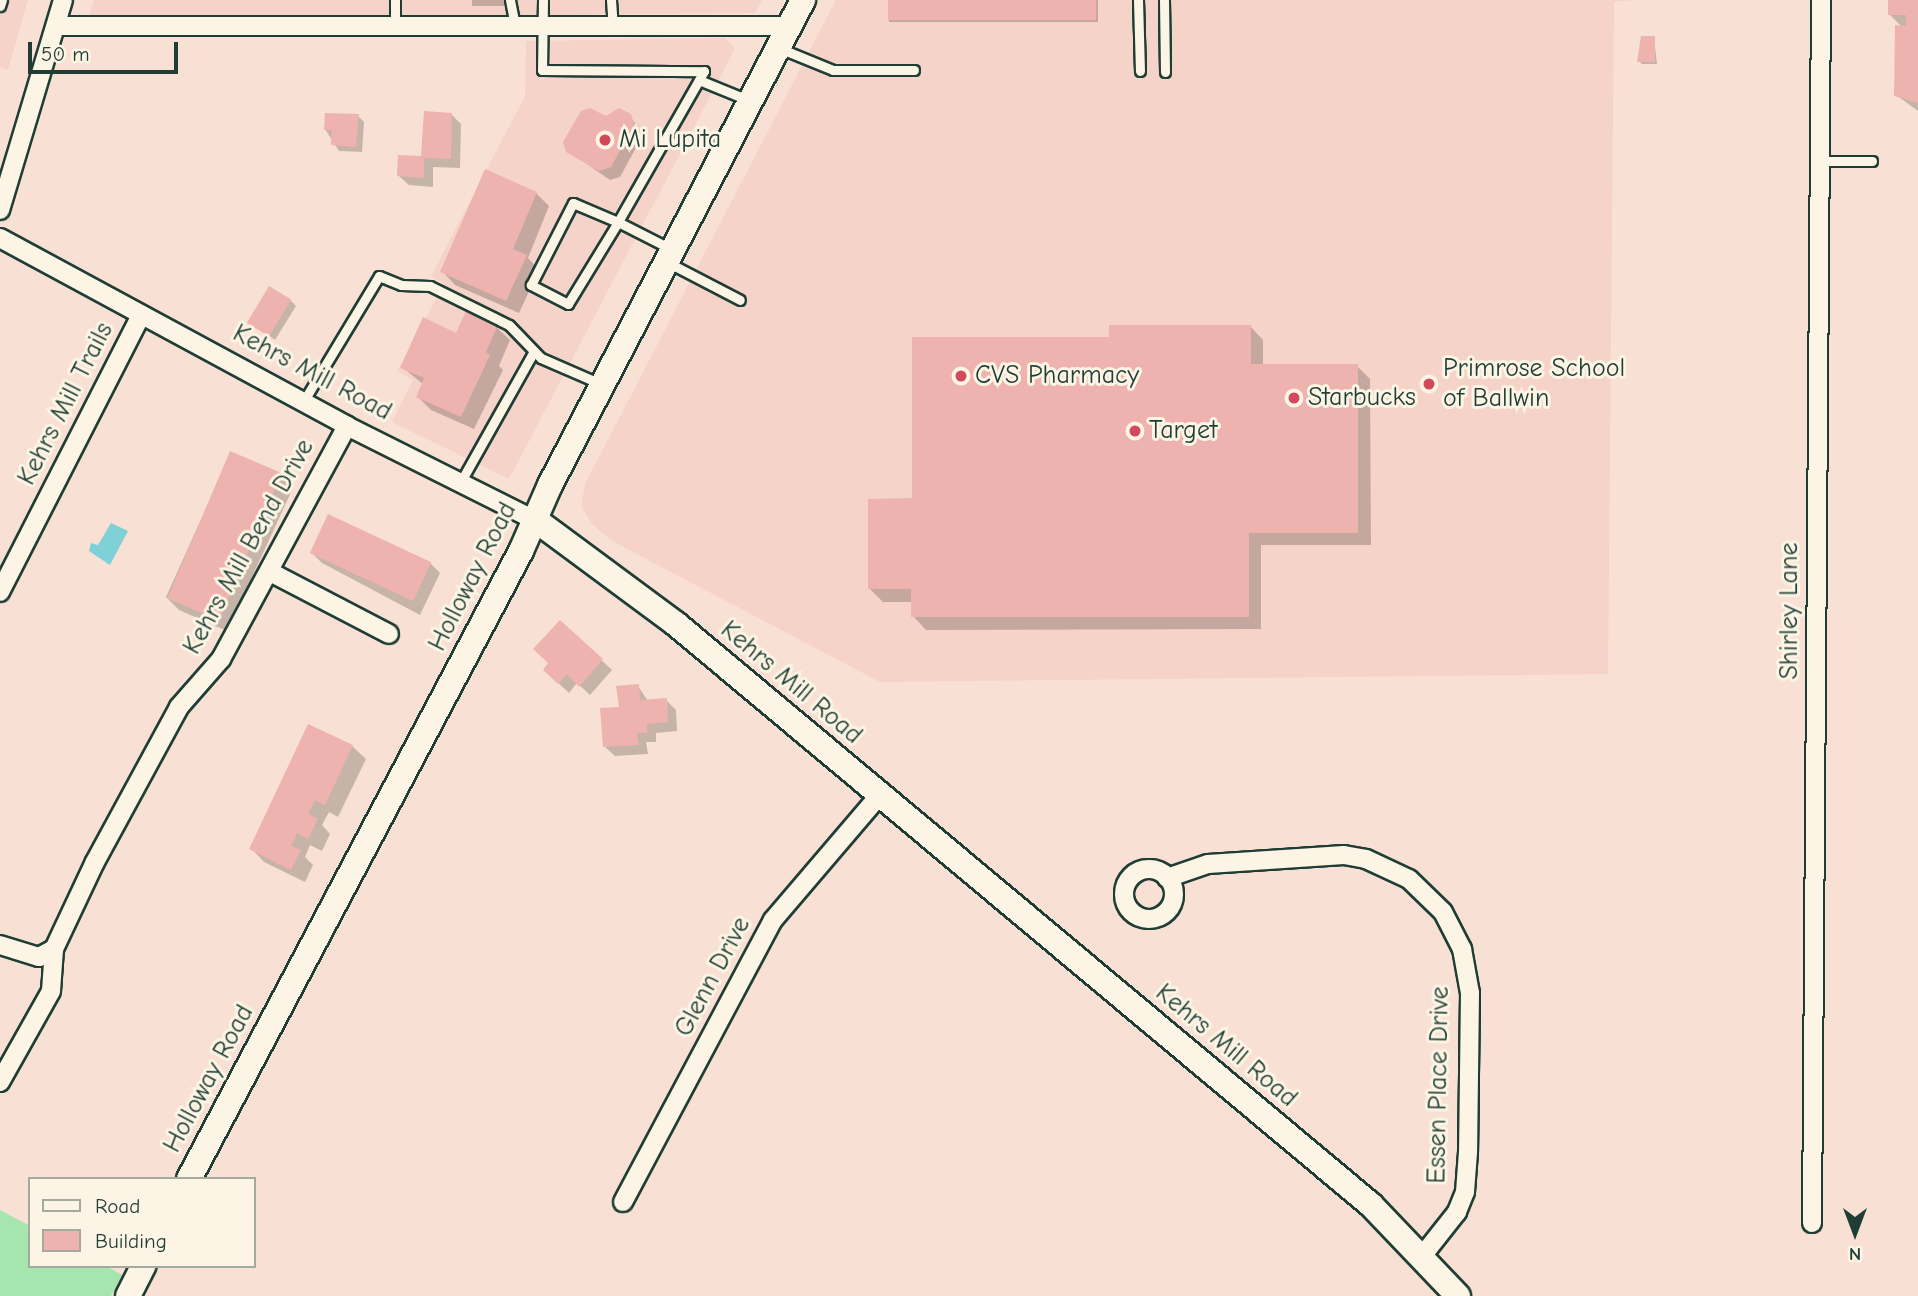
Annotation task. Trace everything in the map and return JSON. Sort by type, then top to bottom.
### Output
[{"type":"street","points":[[0,210],[63,0]]},
{"type":"street","name":"Holloway Road","points":[[191,1177],[537,521],[550,485],[803,0]]},
{"type":"street","name":"Shirley Lane","points":[[1812,1223],[1821,0]]},
{"type":"street","points":[[56,26],[789,26]]},
{"type":"street","name":"Kehrs Mill Road","points":[[0,238],[346,426],[537,521],[676,624],[1371,1205],[1423,1255],[1458,1296]]},
{"type":"street","name":"Kehrs Mill Trails","points":[[0,592],[141,315]]},
{"type":"street","name":"Kehrs Mill Bend Drive","points":[[0,1082],[51,991],[54,950],[95,862],[179,707],[222,659],[346,426]]},
{"type":"street","points":[[270,572],[389,634]]},
{"type":"street","name":"Glenn Drive","points":[[623,1202],[773,920],[879,796]]},
{"type":"street","name":"Essen Place Drive","points":[[1167,878],[1208,864],[1344,855],[1366,859],[1409,879],[1443,912],[1462,949],[1470,993],[1468,1152],[1465,1192],[1457,1212],[1423,1255]]},
{"type":"street","points":[[0,945],[39,957],[54,950]]},
{"type":"street","points":[[128,1296],[142,1268]]},
{"type":"lane","points":[[0,6],[2,0]]},
{"type":"lane","points":[[395,0],[395,27]]},
{"type":"lane","points":[[510,0],[515,26]]},
{"type":"lane","points":[[543,0],[542,71],[704,71],[618,222],[568,304],[531,285],[573,203],[618,222],[740,300]]},
{"type":"lane","points":[[611,0],[613,26]]},
{"type":"lane","points":[[1138,0],[1140,72]]},
{"type":"lane","points":[[1164,0],[1165,72]]},
{"type":"lane","points":[[778,48],[833,70],[914,70]]},
{"type":"lane","points":[[699,80],[750,100]]},
{"type":"lane","points":[[1820,161],[1872,161]]},
{"type":"lane","points":[[303,402],[379,276],[401,285],[430,286],[509,325],[534,351],[603,384]]},
{"type":"lane","points":[[460,483],[534,351]]},
{"type":"shaded area","points":[[0,0],[28,0],[8,70],[0,68]]},
{"type":"shaded area","points":[[94,0],[762,0],[755,13],[88,20]]},
{"type":"shaded area","name":"Target","points":[[836,0],[1632,0],[1614,2],[1608,674],[880,682],[612,541],[592,524],[581,506],[585,484]]},
{"type":"shaded area","points":[[725,38],[735,49],[509,479],[392,422],[413,380],[397,371],[444,284],[431,276],[525,96],[526,41]]},
{"type":"green space","points":[[0,1210],[28,1225],[28,1268],[110,1268],[122,1275],[111,1296],[0,1296]]},
{"type":"water","points":[[111,523],[128,531],[110,565],[89,551],[91,543],[98,545]]},
{"type":"building","points":[[888,0],[1096,0],[1096,20],[888,20]]},
{"type":"building","points":[[1888,0],[1918,0],[1918,103],[1894,96],[1895,25],[1906,26],[1906,15],[1888,15]]},
{"type":"building","points":[[1641,36],[1655,36],[1655,62],[1637,62]]},
{"type":"building","points":[[590,108],[606,116],[619,108],[631,114],[634,125],[611,167],[599,171],[566,152],[563,142],[581,111]]},
{"type":"building","points":[[424,111],[452,113],[451,159],[424,158],[424,178],[397,176],[398,155],[421,156]]},
{"type":"building","points":[[325,113],[359,114],[356,147],[331,145],[332,130],[324,130]]},
{"type":"building","points":[[485,169],[537,192],[513,249],[527,255],[506,301],[440,272]]},
{"type":"building","points":[[269,286],[291,299],[269,336],[247,323]]},
{"type":"building","points":[[466,311],[498,325],[486,352],[490,355],[461,417],[416,397],[424,378],[400,368],[423,317],[456,333]]},
{"type":"building","name":"Target","points":[[1109,325],[1251,325],[1251,364],[1358,364],[1358,533],[1249,533],[1249,617],[911,617],[911,589],[868,589],[868,499],[912,498],[912,337],[1109,337]]},
{"type":"building","points":[[230,451],[282,473],[219,620],[167,598]]},
{"type":"building","points":[[328,514],[431,562],[413,601],[310,553]]},
{"type":"building","points":[[560,620],[603,659],[579,687],[567,674],[558,684],[543,670],[548,663],[533,649]]},
{"type":"building","points":[[639,684],[640,700],[667,698],[668,722],[647,724],[647,733],[637,733],[639,745],[603,747],[600,708],[619,707],[616,686]]},
{"type":"building","points":[[308,724],[353,745],[325,805],[315,800],[308,814],[318,819],[308,839],[297,833],[291,846],[301,850],[291,870],[249,849]]},
{"type":"place","name":"Mi Lupita","points":[[605,140]]},
{"type":"place","name":"CVS Pharmacy","points":[[961,376]]},
{"type":"place","name":"Primrose School of Ballwin","points":[[1429,384]]},
{"type":"place","name":"Starbucks","points":[[1294,398]]},
{"type":"place","name":"Target","points":[[1135,431]]}]
